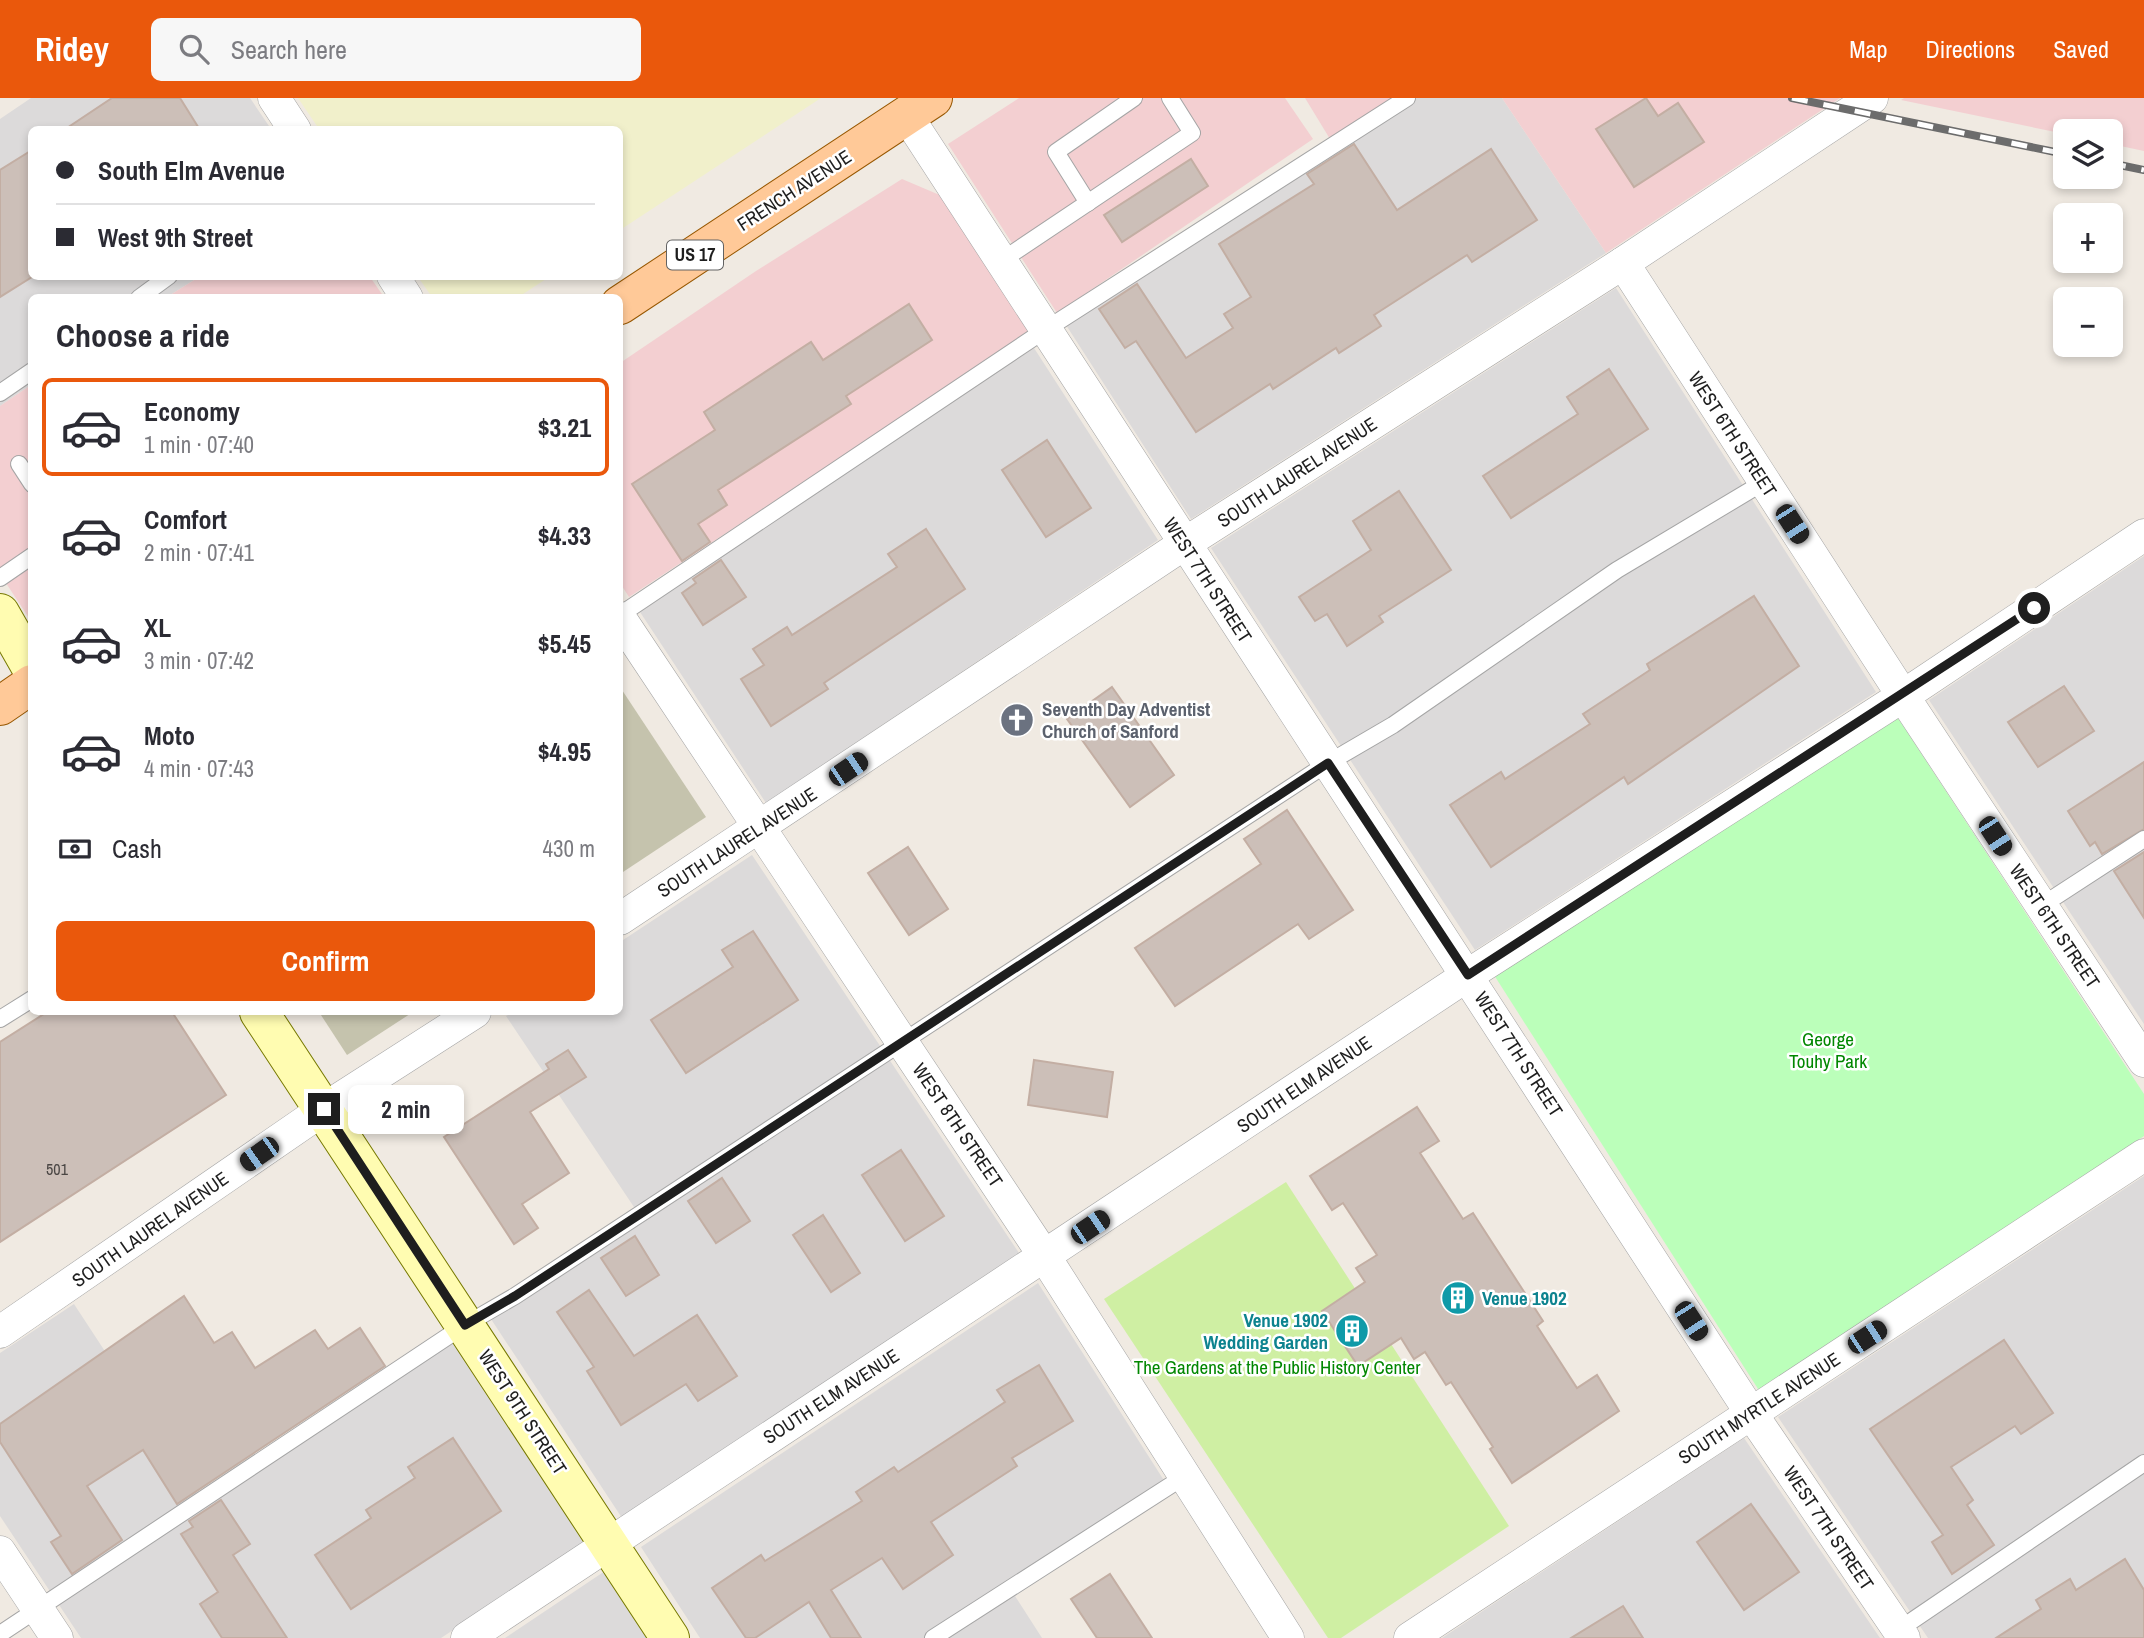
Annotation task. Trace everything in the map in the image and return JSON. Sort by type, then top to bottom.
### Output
[{"type":"main road","name":"FRENCH AVENUE","points":[[623,303],[920,107]]},
{"type":"main road","points":[[0,706],[28,687]]},
{"type":"street","points":[[274,98],[292,126]]},
{"type":"street","name":"SOUTH LAUREL AVENUE","points":[[623,917],[1184,544],[1623,263],[1872,98]]},
{"type":"street","name":"WEST 7TH STREET","points":[[920,107],[1001,261],[1045,330],[1897,1635]]},
{"type":"street","name":"WEST 6TH STREET","points":[[1623,263],[1903,696],[2144,1061]]},
{"type":"street","name":"SOUTH ELM AVENUE","points":[[467,1638],[608,1542],[1468,975],[1903,696],[2144,535]]},
{"type":"street","points":[[0,613],[28,661]]},
{"type":"street","name":"WEST 8TH STREET","points":[[623,622],[1045,1256],[1288,1638]]},
{"type":"street","name":"WEST 9TH STREET","points":[[261,1015],[670,1638]]},
{"type":"street","name":"SOUTH LAUREL AVENUE","points":[[0,1332],[324,1109],[470,1015]]},
{"type":"street","name":"SOUTH MYRTLE AVENUE","points":[[1410,1638],[2144,1155]]},
{"type":"street","points":[[0,1552],[57,1638]]},
{"type":"lane","points":[[1088,203],[1056,152],[1134,98]]},
{"type":"lane","points":[[1001,261],[1192,133],[1170,98]]},
{"type":"lane","points":[[623,615],[1045,330],[1406,98]]},
{"type":"lane","points":[[144,294],[164,280]]},
{"type":"lane","points":[[0,393],[28,374]]},
{"type":"lane","points":[[19,464],[28,478]]},
{"type":"lane","points":[[0,1634],[465,1325],[526,1289],[1328,763],[1393,725],[1617,570],[1764,481]]},
{"type":"lane","points":[[0,578],[28,559]]},
{"type":"lane","points":[[2042,906],[2144,839]]},
{"type":"lane","points":[[0,1019],[28,1002]]},
{"type":"lane","points":[[1897,1635],[2144,1463]]},
{"type":"lane","points":[[933,1638],[1185,1476]]},
{"type":"shaded area","points":[[31,98],[250,98],[269,126],[28,126],[28,280],[194,280],[172,294],[28,294],[28,387],[0,406],[0,119]]},
{"type":"shaded area","points":[[1019,98],[1285,98],[1313,139],[1057,313],[948,144]]},
{"type":"shaded area","points":[[1305,98],[1395,98],[1330,139]]},
{"type":"shaded area","points":[[1395,98],[1502,98],[1606,253],[1191,519],[1066,325]]},
{"type":"shaded area","points":[[1502,98],[1840,98],[1606,253]]},
{"type":"shaded area","points":[[2144,98],[2144,151],[2123,147],[2123,119],[2053,119],[2053,132],[1901,100]]},
{"type":"shaded area","points":[[902,179],[942,196],[1034,330],[629,597],[623,588],[623,361],[756,271]]},
{"type":"shaded area","points":[[194,280],[372,280],[382,294],[172,294]]},
{"type":"shaded area","points":[[1616,288],[1876,692],[1475,950],[1211,548]]},
{"type":"shaded area","points":[[1034,348],[1158,540],[766,803],[638,609]]},
{"type":"shaded area","points":[[28,387],[28,616],[0,574],[0,406]]},
{"type":"shaded area","points":[[2144,556],[2144,1024],[1929,700]]},
{"type":"shaded area","points":[[623,692],[706,817],[623,872]]},
{"type":"shaded area","points":[[752,855],[1019,1253],[622,1518],[489,1316],[640,1216],[506,1016],[623,1015],[623,940]]},
{"type":"shaded area","points":[[321,1015],[408,1015],[347,1055]]},
{"type":"shaded area","points":[[2144,1176],[2144,1638],[1928,1638],[1778,1417]]},
{"type":"shaded area","points":[[1038,1283],[1172,1493],[1015,1596],[1042,1638],[700,1638],[641,1547]]},
{"type":"shaded area","points":[[74,1304],[203,1501],[455,1337],[589,1540],[441,1638],[81,1638],[0,1516],[0,1353]]},
{"type":"shaded area","points":[[1744,1438],[1880,1638],[1442,1638]]},
{"type":"shaded area","points":[[608,1569],[652,1638],[505,1638]]},
{"type":"green space","points":[[298,98],[821,98],[623,228],[623,126],[317,126]]},
{"type":"green space","points":[[420,280],[544,280],[523,294],[430,294]]},
{"type":"green space","name":"George Touhy Park","points":[[1898,718],[2144,1094],[2144,1136],[1760,1392],[1494,975]]},
{"type":"green space","name":"The Gardens at the Public History Center","points":[[1286,1182],[1509,1526],[1341,1638],[1328,1638],[1104,1299]]},
{"type":"building","points":[[112,98],[180,98],[198,126],[70,126]]},
{"type":"building","points":[[1646,98],[1658,116],[1678,103],[1704,142],[1634,187],[1596,129]]},
{"type":"building","points":[[1354,144],[1397,210],[1491,149],[1537,220],[1472,262],[1467,255],[1374,315],[1381,326],[1339,353],[1336,348],[1273,389],[1270,384],[1196,432],[1136,341],[1125,348],[1099,309],[1137,284],[1186,358],[1233,328],[1224,314],[1251,297],[1219,244],[1314,184],[1307,174]]},
{"type":"building","points":[[28,152],[28,280],[0,297],[0,170]]},
{"type":"building","points":[[1191,159],[1208,186],[1122,242],[1104,215]]},
{"type":"building","points":[[909,304],[932,340],[846,396],[851,404],[718,490],[727,505],[698,524],[710,542],[682,561],[632,484],[715,430],[704,412],[811,342],[823,360]]},
{"type":"building","points":[[1609,369],[1648,429],[1511,518],[1483,476],[1578,414],[1567,397]]},
{"type":"building","points":[[1047,440],[1091,508],[1046,537],[1002,470]]},
{"type":"building","points":[[1399,491],[1451,570],[1379,616],[1383,622],[1347,646],[1327,614],[1315,621],[1299,597],[1371,550],[1353,521]]},
{"type":"building","points":[[926,529],[965,589],[824,683],[828,689],[771,726],[741,679],[764,665],[753,649],[787,627],[792,635],[897,567],[888,554]]},
{"type":"building","points":[[721,560],[746,597],[703,625],[682,593],[696,583],[693,579]]},
{"type":"building","points":[[1754,596],[1799,666],[1628,784],[1624,777],[1491,867],[1450,805],[1501,772],[1505,779],[1590,724],[1583,714],[1650,670],[1647,664]]},
{"type":"building","points":[[2064,686],[2094,731],[2038,767],[2008,722]]},
{"type":"building","points":[[1112,687],[1174,775],[1130,807],[1067,719]]},
{"type":"building","points":[[2144,762],[2144,829],[2102,854],[2095,842],[2090,846],[2068,811]]},
{"type":"building","points":[[1287,810],[1353,910],[1309,939],[1298,924],[1175,1006],[1135,948],[1261,864],[1244,839]]},
{"type":"building","points":[[908,847],[948,909],[909,935],[868,873]]},
{"type":"building","points":[[2144,852],[2144,918],[2114,871]]},
{"type":"building","points":[[753,931],[798,1000],[686,1073],[651,1020],[733,967],[722,950]]},
{"type":"building","points":[[42,1015],[174,1015],[226,1095],[0,1242],[0,1042]]},
{"type":"building","points":[[568,1050],[586,1077],[530,1112],[569,1173],[522,1204],[538,1228],[514,1244],[444,1137],[549,1069],[546,1064]]},
{"type":"building","points":[[1034,1060],[1113,1072],[1107,1117],[1028,1105]]},
{"type":"building","name":"Venue 1902","points":[[1417,1107],[1439,1141],[1420,1153],[1463,1219],[1473,1213],[1543,1321],[1537,1326],[1577,1388],[1597,1375],[1619,1411],[1512,1483],[1490,1449],[1493,1447],[1451,1382],[1446,1385],[1425,1352],[1414,1359],[1401,1338],[1358,1366],[1322,1311],[1365,1282],[1356,1268],[1377,1255],[1343,1203],[1332,1210],[1310,1176]]},
{"type":"building","points":[[901,1150],[944,1216],[905,1241],[862,1175]]},
{"type":"building","points":[[722,1178],[750,1221],[716,1243],[688,1201]]},
{"type":"building","points":[[823,1215],[860,1273],[831,1292],[793,1235]]},
{"type":"building","points":[[635,1236],[659,1275],[626,1296],[601,1258]]},
{"type":"building","points":[[589,1290],[634,1356],[697,1315],[737,1376],[698,1401],[686,1384],[621,1425],[587,1371],[594,1367],[557,1312]]},
{"type":"building","points":[[184,1296],[214,1343],[232,1332],[255,1368],[315,1330],[328,1349],[360,1328],[385,1366],[177,1504],[143,1450],[87,1486],[122,1540],[72,1574],[51,1542],[61,1536],[0,1442],[0,1424]]},
{"type":"building","points":[[2004,1340],[2053,1413],[2021,1434],[2015,1426],[1951,1467],[1973,1500],[1967,1505],[1994,1545],[1952,1574],[1932,1542],[1943,1535],[1870,1429]]},
{"type":"building","points":[[1039,1365],[1073,1421],[1012,1458],[1017,1466],[931,1522],[953,1555],[903,1589],[882,1558],[831,1590],[861,1638],[831,1638],[809,1602],[755,1638],[746,1638],[712,1588],[761,1555],[765,1561],[862,1501],[856,1492],[894,1467],[898,1472],[1005,1402],[997,1390]]},
{"type":"building","points":[[453,1438],[501,1511],[351,1609],[315,1555],[371,1518],[366,1510],[415,1478],[408,1467]]},
{"type":"building","points":[[221,1500],[250,1544],[233,1555],[287,1638],[222,1638],[200,1604],[218,1592],[181,1534],[193,1527],[189,1521]]},
{"type":"building","points":[[1751,1504],[1799,1572],[1744,1610],[1697,1542]]},
{"type":"building","points":[[2125,1559],[2144,1590],[2144,1638],[1996,1638],[2041,1609],[2036,1600],[2070,1579],[2076,1590]]},
{"type":"building","points":[[1110,1574],[1152,1638],[1097,1638],[1071,1599]]},
{"type":"building","points":[[1623,1606],[1643,1638],[1571,1638]]},
{"type":"railway","points":[[1792,98],[2053,152]]},
{"type":"railway","points":[[2123,166],[2144,170]]},
{"type":"place","name":"Seventh Day Adventist Church of Sanford","points":[[1017,720]]},
{"type":"place","name":"Venue 1902","points":[[1458,1298]]},
{"type":"place","name":"Venue 1902 Wedding Garden","points":[[1352,1331]]},
{"type":"route","points":[[324,1109],[465,1325],[515,1296],[1328,763],[1468,975],[1903,696],[2034,608]]}]
